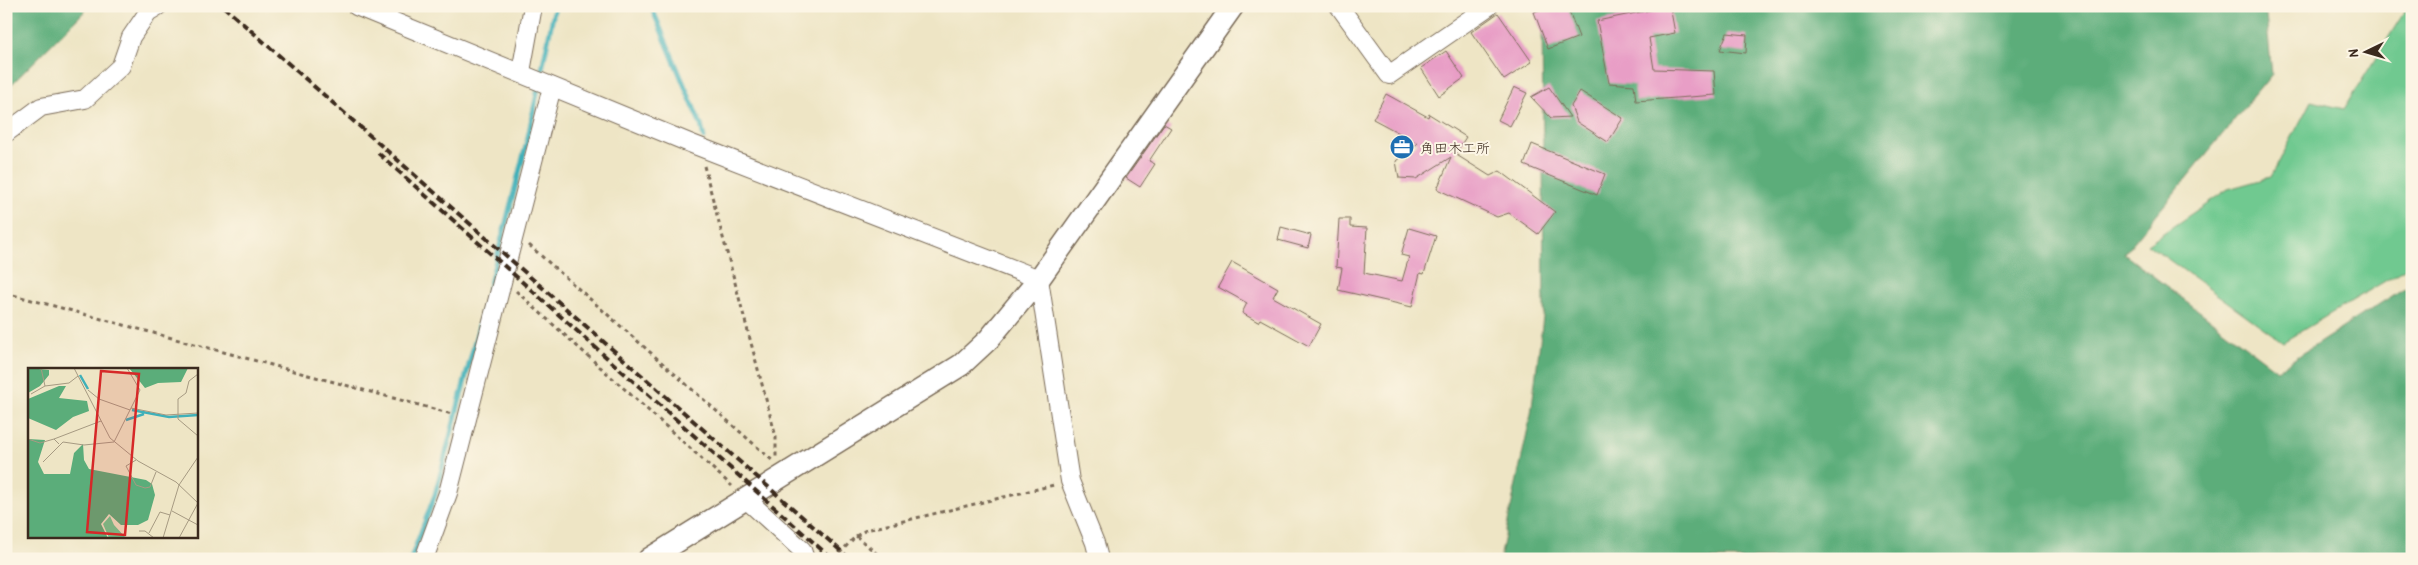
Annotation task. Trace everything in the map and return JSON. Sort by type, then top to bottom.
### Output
[{"type":"street","points":[[6,133],[41,107],[85,99],[121,66],[131,37],[148,12],[158,6]]},
{"type":"street","points":[[356,6],[692,144],[1039,279]]},
{"type":"street","points":[[424,559],[448,493],[515,232],[537,80],[534,6]]},
{"type":"street","points":[[649,559],[961,365],[990,340],[1039,279],[1233,6]]},
{"type":"street","points":[[1339,6],[1389,76],[1489,6]]},
{"type":"street","points":[[1039,279],[1070,481],[1095,543],[1098,559]]},
{"type":"street","points":[[746,498],[802,550],[805,559]]},
{"type":"path","points":[[515,232],[776,464],[774,427],[706,170],[692,144]]},
{"type":"path","points":[[503,280],[746,498]]},
{"type":"path","points":[[6,293],[447,413]]},
{"type":"path","points":[[834,559],[856,536],[866,530],[1070,481]]},
{"type":"path","points":[[856,536],[883,559]]},
{"type":"green space","points":[[6,6],[90,6],[6,90]]},
{"type":"green space","points":[[1542,6],[2265,6],[2272,74],[2124,254],[2277,370],[2412,283],[2412,559],[1500,559],[1531,414],[1544,309]]},
{"type":"green space","points":[[2408,6],[2412,6],[2412,265],[2283,342],[2147,244],[2228,189],[2271,177],[2311,101],[2344,109]]},
{"type":"building","points":[[1549,6],[1567,6],[1579,37],[1548,49],[1534,12]]},
{"type":"building","points":[[1670,6],[1675,33],[1649,38],[1654,69],[1714,71],[1716,95],[1636,101],[1634,85],[1609,83],[1597,21]]},
{"type":"building","points":[[1498,13],[1532,62],[1504,80],[1471,32]]},
{"type":"building","points":[[1727,33],[1747,35],[1746,53],[1720,50]]},
{"type":"building","points":[[1446,51],[1464,78],[1439,96],[1421,68]]},
{"type":"building","points":[[1514,87],[1527,93],[1510,126],[1498,120]]},
{"type":"building","points":[[1549,87],[1570,117],[1551,118],[1531,97]]},
{"type":"building","points":[[1580,91],[1623,118],[1608,142],[1577,122],[1571,106]]},
{"type":"building","points":[[1386,94],[1428,117],[1429,114],[1466,137],[1455,154],[1490,176],[1500,171],[1555,212],[1538,234],[1509,213],[1497,217],[1437,189],[1451,157],[1416,179],[1399,178],[1396,161],[1418,143],[1373,119]]},
{"type":"building","points":[[1164,124],[1171,128],[1149,161],[1155,164],[1140,187],[1126,178]]},
{"type":"building","points":[[1532,144],[1605,174],[1597,195],[1524,165]]},
{"type":"building","points":[[1339,219],[1350,219],[1350,227],[1367,228],[1364,273],[1402,281],[1409,257],[1401,255],[1409,228],[1436,236],[1424,274],[1420,273],[1412,307],[1338,290],[1342,268],[1336,267]]},
{"type":"building","points":[[1281,227],[1311,235],[1308,248],[1278,240]]},
{"type":"building","points":[[1232,262],[1278,288],[1273,297],[1321,324],[1309,346],[1260,319],[1258,322],[1242,313],[1247,303],[1218,287]]},
{"type":"waterway","points":[[411,559],[435,495],[527,142],[555,6]]},
{"type":"waterway","points":[[651,6],[701,125],[704,138]]},
{"type":"railway","points":[[223,6],[850,559]]},
{"type":"railway","points":[[378,153],[832,559]]},
{"type":"place","name":"角田木工所","points":[[1402,147]]}]
